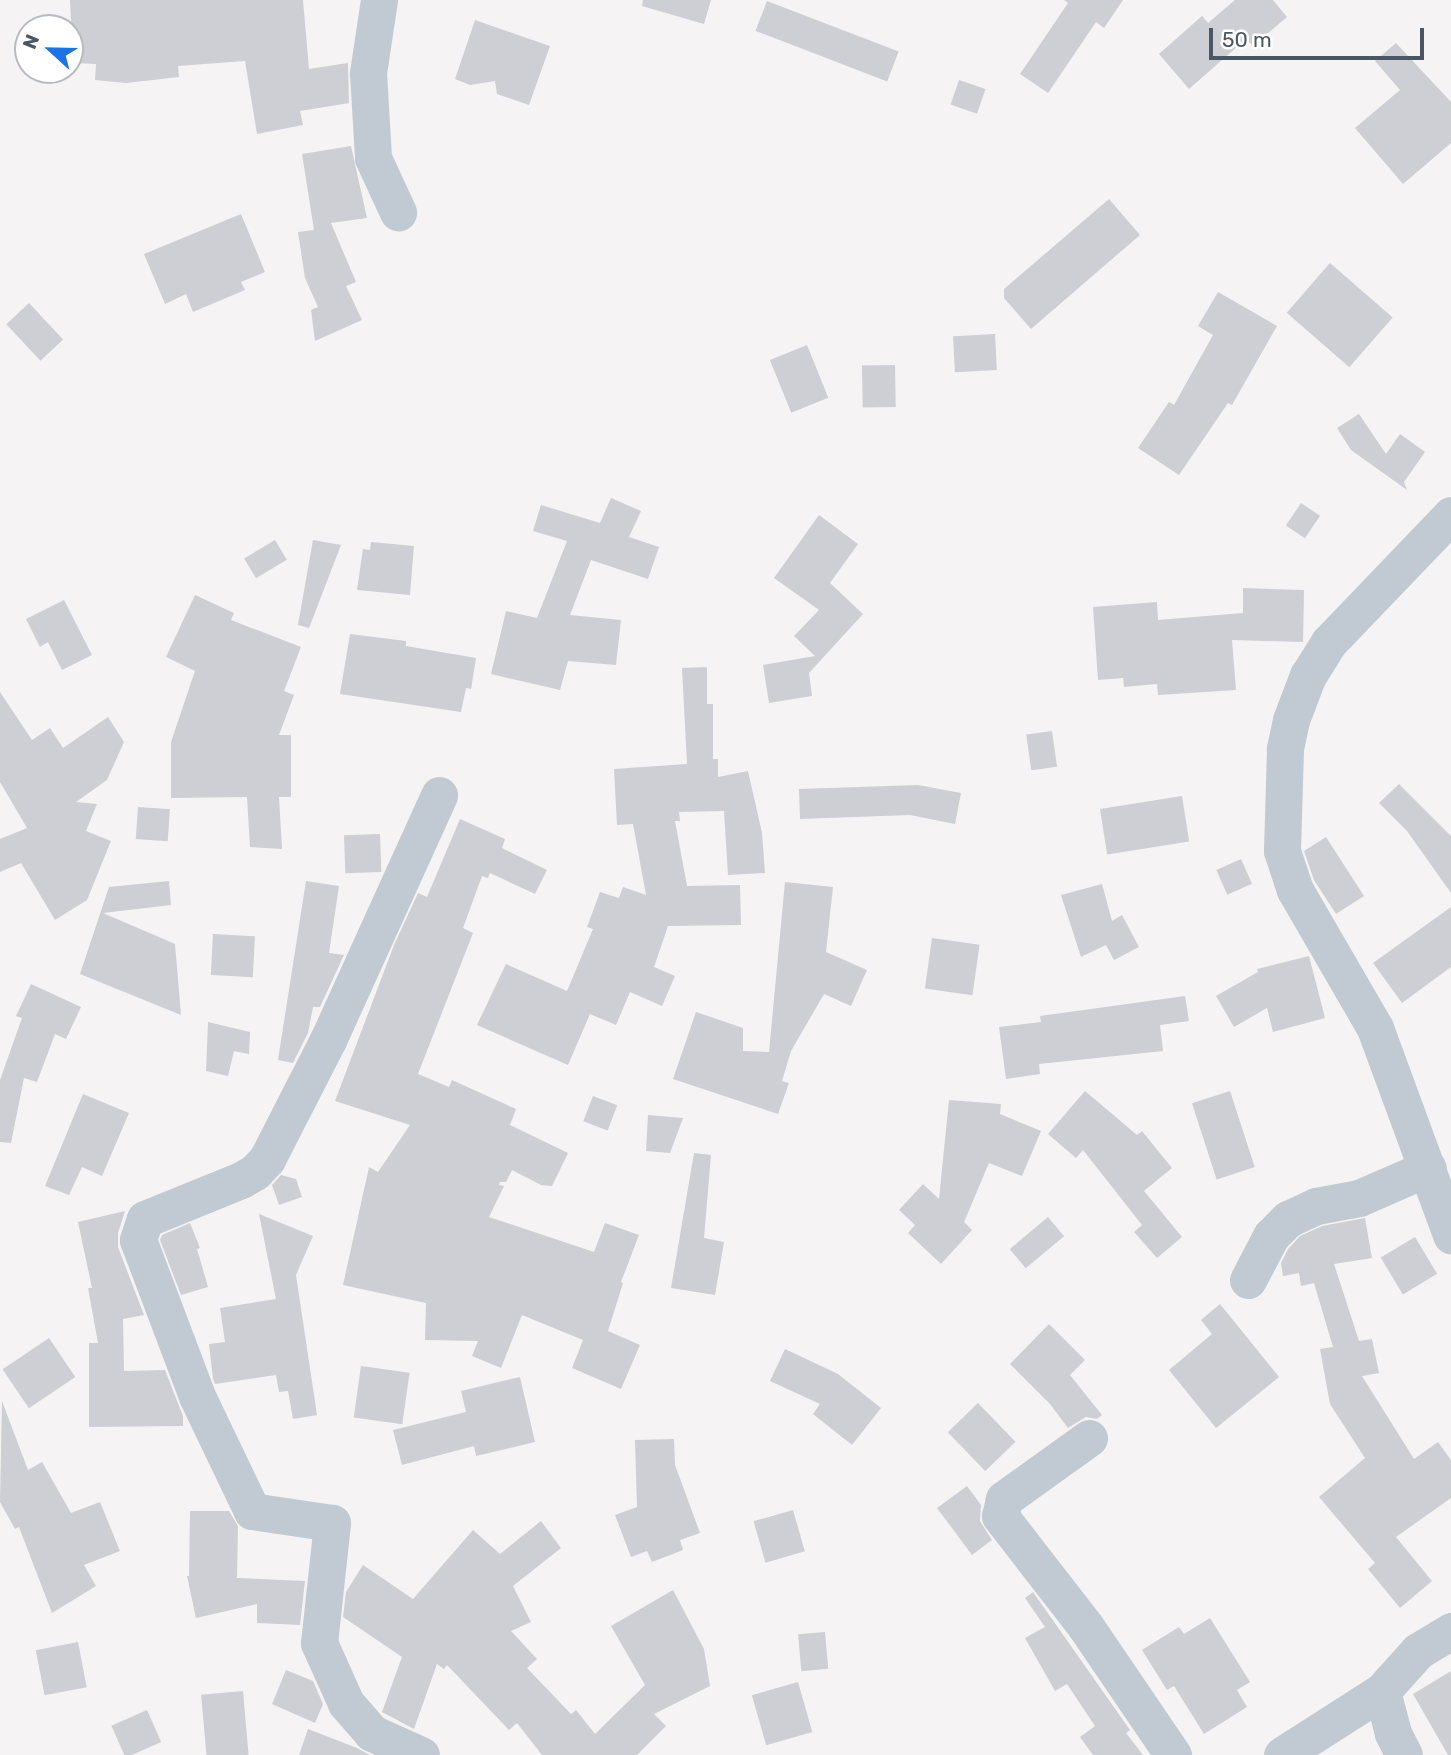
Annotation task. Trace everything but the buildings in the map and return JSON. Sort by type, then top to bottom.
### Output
[{"type":"street","points":[[379,0],[368,73],[373,158],[398,212]]},
{"type":"street","points":[[1451,515],[1329,642],[1308,675],[1291,720],[1285,749],[1283,851],[1295,890],[1376,1028],[1451,1235]]},
{"type":"street","points":[[421,1755],[372,1733],[346,1703],[318,1643],[332,1523],[252,1511],[197,1396],[138,1240],[145,1219],[241,1180],[255,1172],[267,1159],[328,1040],[439,795]]},
{"type":"street","points":[[1248,1280],[1271,1236],[1289,1219],[1316,1206],[1359,1198],[1428,1168]]},
{"type":"street","points":[[1089,1438],[1003,1499],[1000,1516],[1086,1627],[1173,1755]]},
{"type":"street","points":[[1282,1755],[1382,1691],[1419,1651],[1451,1630]]},
{"type":"street","points":[[1382,1691],[1393,1733],[1404,1755]]}]
